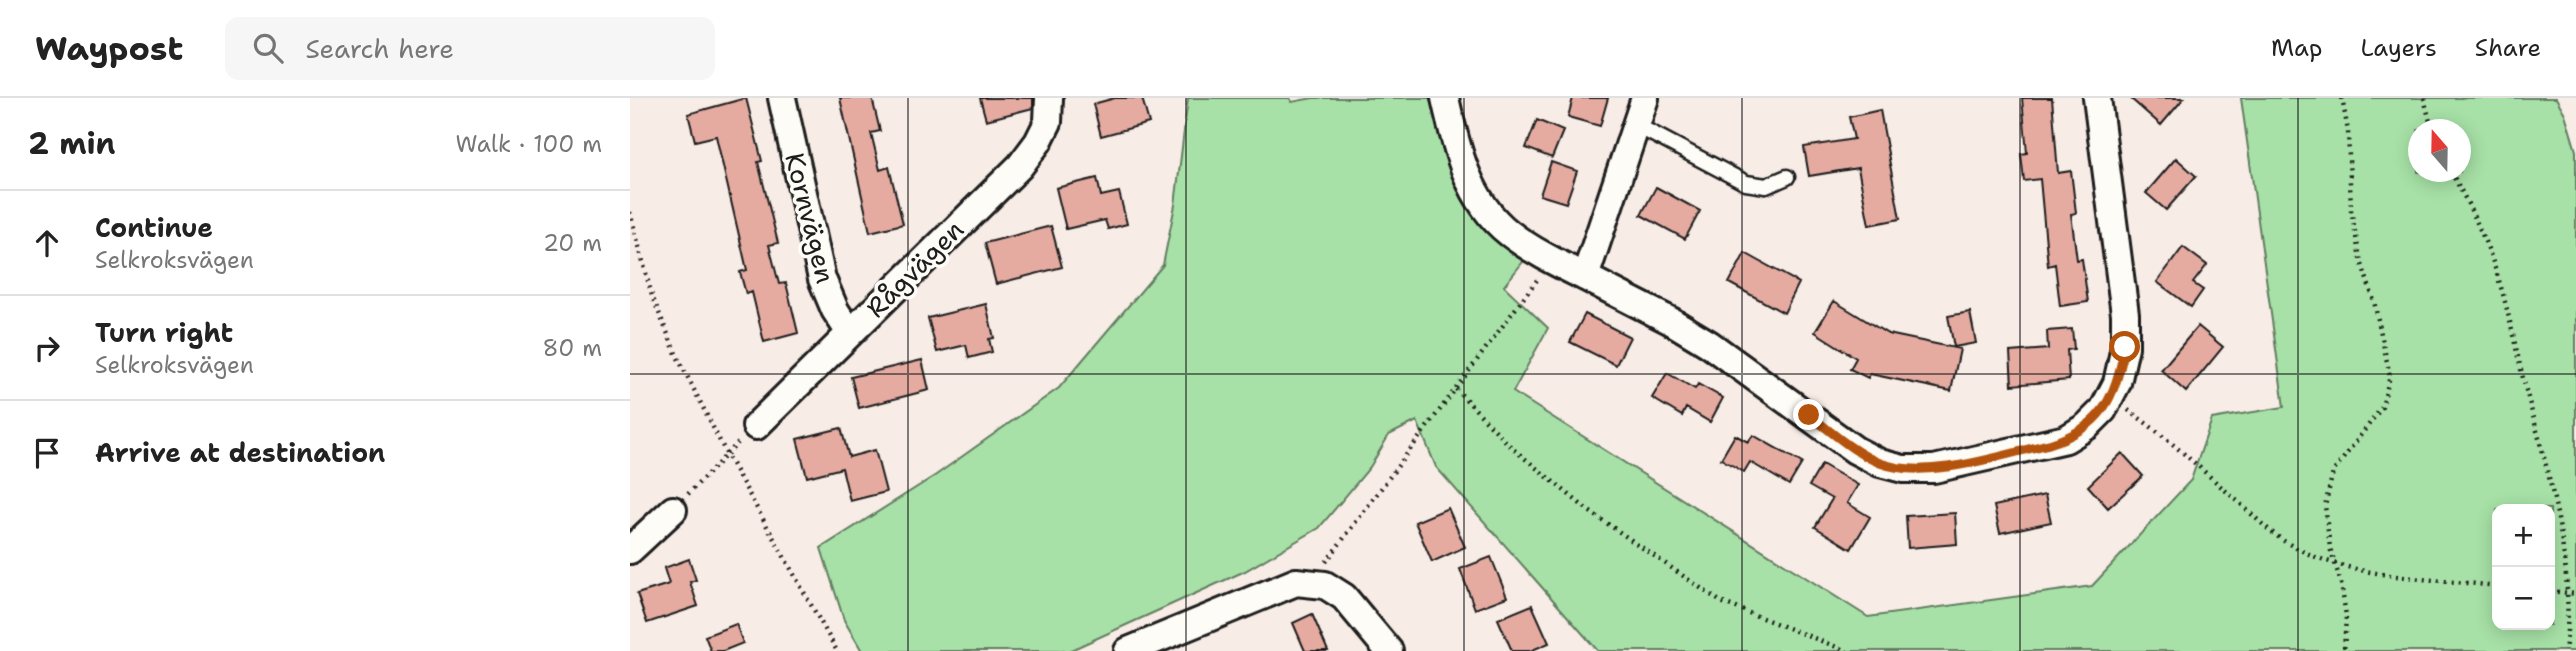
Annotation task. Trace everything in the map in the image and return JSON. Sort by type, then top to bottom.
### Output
[{"type":"street","name":"Kornvägen","points":[[782,98],[822,279],[835,310],[850,333]]},
{"type":"street","name":"Rågvägen","points":[[756,426],[1020,166],[1038,142],[1048,122],[1049,98]]},
{"type":"street","points":[[1445,98],[1465,172],[1483,207],[1509,233],[1552,260],[1671,321],[1709,344],[1855,450],[1880,463],[1903,469],[1934,470],[2066,439],[2087,426],[2103,410],[2118,383],[2125,347],[2125,314],[2097,98]]},
{"type":"street","points":[[1585,277],[1646,98]]},
{"type":"street","points":[[630,551],[673,510]]},
{"type":"street","points":[[1128,651],[1296,582],[1325,585],[1344,597],[1390,651]]},
{"type":"lane","points":[[1636,125],[1746,183],[1766,186],[1787,177]]},
{"type":"path","points":[[2342,98],[2348,131],[2351,210],[2360,258],[2374,301],[2390,376],[2382,407],[2333,472],[2325,506],[2330,548],[2346,616],[2344,651]]},
{"type":"path","points":[[2424,98],[2429,119]]},
{"type":"path","points":[[2456,182],[2486,244],[2498,277],[2558,517],[2573,594],[2565,651]]},
{"type":"path","points":[[630,212],[645,271],[665,331],[727,455],[837,651]]},
{"type":"path","points":[[1552,260],[1456,389],[1325,565],[1552,260]]},
{"type":"path","points":[[1456,389],[1512,448],[1589,511],[1721,602],[1847,651]]},
{"type":"path","points":[[2109,398],[2174,445],[2272,532],[2298,548],[2335,564],[2396,575],[2492,585]]},
{"type":"path","points":[[673,510],[756,426]]},
{"type":"path","points":[[2555,592],[2573,594]]},
{"type":"green space","points":[[1188,98],[1290,98],[1292,102],[1313,98],[1435,98],[1467,206],[1526,258],[1504,286],[1548,328],[1513,392],[1868,617],[2092,586],[2191,480],[2212,419],[2284,407],[2241,98],[2556,98],[2565,114],[2576,151],[2576,651],[1598,651],[1436,467],[1417,421],[1389,435],[1370,467],[1319,528],[1245,571],[1069,651],[862,651],[844,620],[821,548],[936,475],[1059,388],[1163,265],[1175,205]]},
{"type":"building","points":[[746,98],[778,243],[769,245],[779,284],[786,283],[798,333],[764,342],[752,292],[746,294],[740,272],[747,270],[716,136],[695,141],[688,114]]},
{"type":"building","points":[[840,98],[872,98],[880,131],[871,133],[880,170],[889,167],[903,224],[870,232]]},
{"type":"building","points":[[980,98],[1033,98],[1033,108],[986,120]]},
{"type":"building","points":[[1115,98],[1142,98],[1149,123],[1101,136],[1093,104]]},
{"type":"building","points":[[1573,98],[1608,98],[1600,126],[1568,117]]},
{"type":"building","points":[[2022,98],[2052,98],[2058,173],[2071,171],[2076,213],[2071,214],[2077,260],[2082,259],[2088,302],[2060,306],[2055,264],[2048,266],[2040,179],[2024,181],[2021,154],[2027,153]]},
{"type":"building","points":[[2130,98],[2184,98],[2161,125]]},
{"type":"building","points":[[1880,110],[1900,219],[1869,225],[1858,168],[1809,176],[1804,147],[1854,139],[1849,117]]},
{"type":"building","points":[[1537,120],[1563,131],[1552,158],[1526,148]]},
{"type":"building","points":[[2176,158],[2196,176],[2166,210],[2146,193]]},
{"type":"building","points":[[1551,162],[1577,171],[1566,203],[1540,195]]},
{"type":"building","points":[[1097,178],[1101,196],[1119,192],[1127,224],[1108,229],[1105,220],[1066,229],[1056,188]]},
{"type":"building","points":[[1656,187],[1700,211],[1685,239],[1641,215]]},
{"type":"building","points":[[1051,226],[1062,267],[996,284],[985,243]]},
{"type":"building","points":[[2183,247],[2207,265],[2193,283],[2203,290],[2191,307],[2157,282]]},
{"type":"building","points":[[1745,253],[1799,283],[1784,313],[1729,283]]},
{"type":"building","points":[[1834,301],[1888,334],[1960,349],[1951,391],[1870,374],[1868,378],[1850,369],[1856,358],[1815,332]]},
{"type":"building","points":[[986,304],[994,338],[989,339],[992,352],[969,358],[966,345],[937,352],[928,318]]},
{"type":"building","points":[[1970,312],[1976,343],[1954,347],[1948,316]]},
{"type":"building","points":[[1585,314],[1630,337],[1616,365],[1570,342]]},
{"type":"building","points":[[2198,326],[2223,347],[2186,392],[2161,370]]},
{"type":"building","points":[[2072,329],[2074,349],[2067,350],[2069,380],[2012,385],[2010,352],[2048,349],[2047,331]]},
{"type":"building","points":[[922,360],[929,390],[859,408],[851,377]]},
{"type":"building","points":[[1667,373],[1695,389],[1698,384],[1723,398],[1710,422],[1686,408],[1682,416],[1652,398]]},
{"type":"building","points":[[841,428],[849,457],[875,450],[886,492],[850,501],[842,468],[807,477],[797,439]]},
{"type":"building","points":[[1735,435],[1748,442],[1753,435],[1802,463],[1789,485],[1750,462],[1744,472],[1721,459]]},
{"type":"building","points":[[2122,453],[2143,476],[2108,508],[2088,486]]},
{"type":"building","points":[[1822,464],[1858,485],[1847,503],[1870,517],[1851,549],[1815,527],[1832,499],[1809,486]]},
{"type":"building","points":[[2045,495],[2051,522],[2000,533],[1994,506]]},
{"type":"building","points":[[1448,508],[1465,547],[1432,562],[1415,522]]},
{"type":"building","points":[[1955,513],[1957,544],[1908,548],[1906,516]]},
{"type":"building","points":[[1491,557],[1507,597],[1475,609],[1460,569]]},
{"type":"building","points":[[689,559],[696,580],[690,582],[698,606],[647,623],[637,594],[669,584],[664,568]]},
{"type":"building","points":[[1532,605],[1549,643],[1530,651],[1512,651],[1498,619]]},
{"type":"building","points":[[1312,614],[1328,651],[1305,651],[1293,623]]},
{"type":"building","points":[[736,624],[743,643],[723,651],[711,651],[705,636]]},
{"type":"route","points":[[1809,415],[1855,450],[1880,463],[1903,469],[1934,470],[2049,444],[2066,439],[2087,426],[2103,410],[2118,383],[2125,347]]}]
